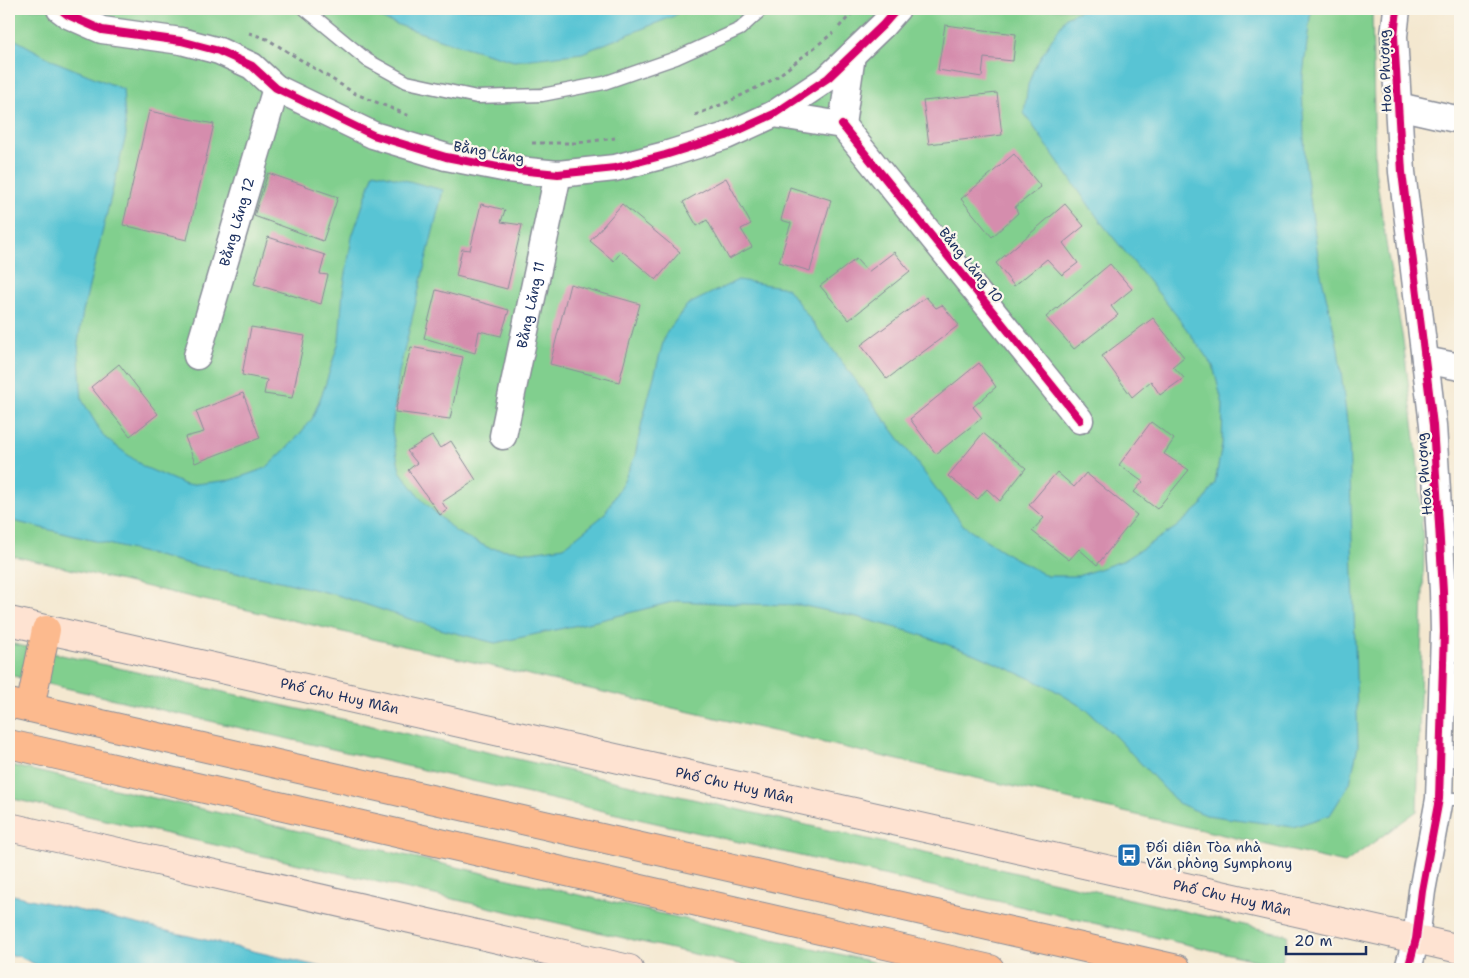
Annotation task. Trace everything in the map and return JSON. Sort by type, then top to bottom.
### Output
[{"type":"main road","name":"Phố Chu Huy Mân","points":[[9,621],[1460,949]]},
{"type":"main road","points":[[46,630],[19,705],[1176,969]]},
{"type":"main road","points":[[9,744],[990,969]]},
{"type":"main road","points":[[9,827],[630,969]]},
{"type":"street","name":"Bằng Lăng","points":[[60,9],[68,15],[102,30],[181,41],[219,51],[252,66],[276,88],[373,135],[446,157],[508,169],[558,174],[615,168],[665,155],[726,136],[774,114],[828,78],[897,9]]},
{"type":"street","name":"Hoa Phượng","points":[[1397,9],[1394,36],[1402,172],[1426,360],[1433,425],[1443,581],[1452,633],[1449,799],[1422,890],[1416,939],[1408,969]]},
{"type":"street","points":[[774,114],[842,125],[852,55]]},
{"type":"street","name":"Bằng Lăng 12","points":[[197,356],[276,88]]},
{"type":"street","points":[[1398,106],[1460,120]]},
{"type":"street","name":"Bằng Lăng 10","points":[[842,125],[1080,420]]},
{"type":"street","name":"Bằng Lăng 11","points":[[503,436],[558,174]]},
{"type":"street","points":[[1426,360],[1460,368]]},
{"type":"lane","points":[[305,9],[367,60],[407,82],[477,97],[542,95],[604,83],[676,58],[740,29],[762,9]]},
{"type":"green space","points":[[9,9],[1372,9],[1375,169],[1403,340],[1417,455],[1424,554],[1417,811],[1345,863],[9,555]]},
{"type":"green space","points":[[9,643],[1288,935],[1281,966],[9,675]]},
{"type":"green space","points":[[9,765],[904,969],[760,969],[9,798]]},
{"type":"water","points":[[367,9],[683,9],[674,16],[582,53],[514,61],[448,42],[387,21]]},
{"type":"water","points":[[1083,9],[1311,9],[1302,84],[1305,163],[1320,270],[1338,348],[1349,438],[1358,746],[1350,783],[1330,815],[1293,827],[1206,815],[1178,803],[1117,738],[1087,710],[1051,688],[980,656],[915,633],[857,617],[800,605],[676,601],[601,620],[495,643],[440,629],[337,595],[280,581],[198,566],[9,520],[9,35],[56,62],[123,89],[126,135],[83,311],[78,343],[82,400],[104,437],[144,467],[186,485],[232,480],[266,468],[294,441],[312,419],[324,389],[339,341],[343,291],[352,237],[374,172],[443,190],[399,372],[392,431],[400,471],[422,500],[456,532],[489,548],[531,552],[564,547],[604,515],[635,456],[665,335],[687,305],[738,280],[787,288],[963,525],[1009,555],[1047,576],[1078,576],[1122,561],[1175,528],[1201,506],[1215,483],[1222,444],[1223,405],[1213,366],[1177,316],[1100,221],[1024,113],[1028,85],[1034,68],[1066,17]]},
{"type":"water","points":[[9,894],[330,969],[45,969],[18,956],[9,955]]},
{"type":"building","points":[[945,25],[1016,34],[1013,61],[984,58],[982,77],[938,70]]},
{"type":"building","points":[[997,93],[1002,135],[929,144],[923,101]]},
{"type":"building","points":[[149,111],[214,124],[187,240],[123,225]]},
{"type":"building","points":[[1014,154],[1041,187],[1015,207],[1018,213],[992,237],[961,199]]},
{"type":"building","points":[[268,173],[338,197],[323,241],[254,216]]},
{"type":"building","points":[[726,178],[751,224],[741,229],[752,247],[729,259],[707,220],[697,226],[683,202]]},
{"type":"building","points":[[790,187],[831,200],[810,271],[779,262],[791,223],[781,220]]},
{"type":"building","points":[[481,204],[505,210],[501,222],[522,225],[507,289],[456,276],[462,249],[470,250]]},
{"type":"building","points":[[622,204],[680,252],[656,280],[622,251],[614,261],[590,241]]},
{"type":"building","points":[[1065,204],[1084,226],[1063,243],[1078,263],[1062,275],[1047,259],[1014,286],[996,263]]},
{"type":"building","points":[[268,237],[325,255],[320,274],[328,275],[321,304],[254,284]]},
{"type":"building","points":[[894,252],[910,271],[849,320],[820,286],[856,259],[868,272]]},
{"type":"building","points":[[1110,264],[1132,289],[1111,306],[1118,315],[1074,349],[1046,317]]},
{"type":"building","points":[[570,284],[640,304],[619,382],[550,364]]},
{"type":"building","points":[[436,290],[509,310],[501,336],[479,331],[475,353],[424,338]]},
{"type":"building","points":[[926,297],[936,308],[942,305],[959,325],[887,379],[861,345]]},
{"type":"building","points":[[1153,318],[1184,357],[1173,366],[1184,378],[1160,395],[1151,381],[1132,397],[1102,356]]},
{"type":"building","points":[[251,327],[305,336],[292,398],[264,394],[267,380],[242,375]]},
{"type":"building","points":[[411,347],[463,357],[450,419],[395,412]]},
{"type":"building","points":[[979,363],[996,387],[973,407],[982,418],[936,454],[910,419]]},
{"type":"building","points":[[119,364],[158,414],[130,436],[91,387]]},
{"type":"building","points":[[243,393],[260,438],[195,463],[185,437],[204,432],[196,411]]},
{"type":"building","points":[[1151,422],[1174,439],[1164,454],[1189,470],[1157,509],[1134,492],[1143,482],[1119,465]]},
{"type":"building","points":[[983,433],[1026,468],[1000,501],[987,489],[978,499],[948,476]]},
{"type":"building","points":[[432,436],[440,448],[451,441],[476,480],[442,502],[447,510],[440,515],[408,470],[417,463],[407,451]]},
{"type":"building","points":[[1057,472],[1074,487],[1086,473],[1137,515],[1097,565],[1079,549],[1069,560],[1032,531],[1044,518],[1029,505]]},
{"type":"cycle path","points":[[60,9],[68,15],[102,30],[181,41],[219,51],[252,66],[276,88],[373,135],[446,157],[508,169],[558,174],[615,168],[665,155],[726,136],[774,114],[828,78],[897,9]]},
{"type":"cycle path","points":[[1397,9],[1394,36],[1402,172],[1433,425],[1444,632],[1439,799],[1422,891],[1416,939],[1408,969]]},
{"type":"cycle path","points":[[842,125],[1080,420]]},
{"type":"place","name":"Đối diện Tòa nhà Văn phòng Symphony","points":[[1129,855]]}]
